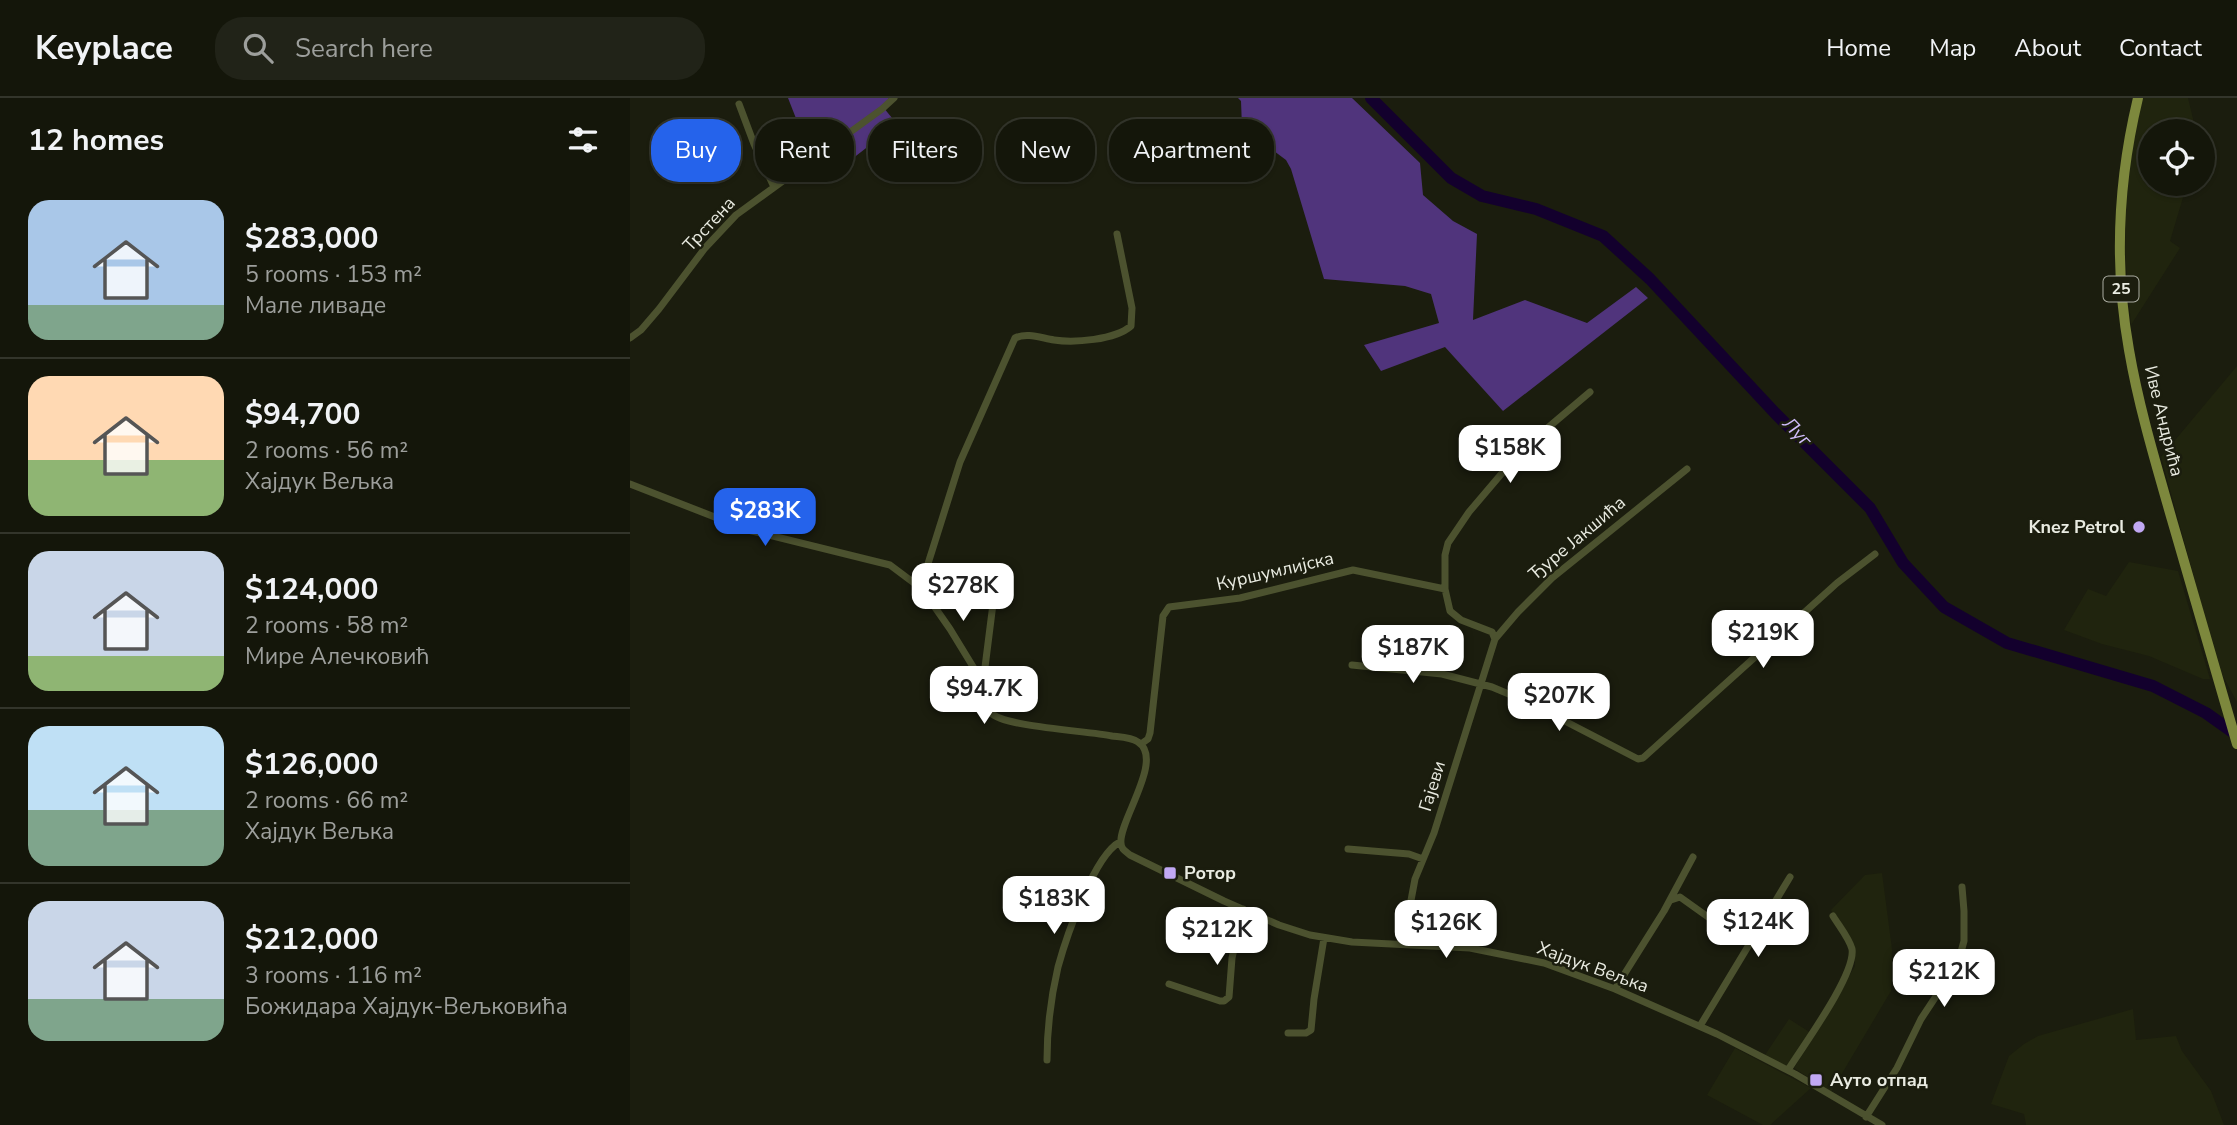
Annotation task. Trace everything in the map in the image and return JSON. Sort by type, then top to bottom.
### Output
[{"type":"main road","name":"Иве Андрића","points":[[2138,98],[2125,166],[2120,217],[2124,321],[2144,420],[2237,744]]},
{"type":"street","name":"Трстена","points":[[630,338],[641,330],[705,248],[736,215],[894,98]]},
{"type":"street","points":[[739,104],[774,187]]},
{"type":"street","points":[[914,583],[926,570],[960,462],[1015,338],[1028,335],[1082,341],[1124,332],[1131,326],[1132,309],[1117,234]]},
{"type":"street","points":[[1495,639],[1488,629],[1454,616],[1447,605],[1447,547],[1469,512],[1516,458],[1590,392]]},
{"type":"street","name":"Ђуре Јакшића","points":[[1495,639],[1518,611],[1552,578],[1687,469]]},
{"type":"street","points":[[630,484],[748,530],[890,565],[914,583],[950,629],[983,683]]},
{"type":"street","points":[[1352,665],[1442,674],[1498,690],[1530,703],[1638,759],[1643,758],[1837,583],[1875,554]]},
{"type":"street","name":"Куршумлијска","points":[[1141,744],[1148,739],[1150,733],[1163,616],[1169,607],[1240,598],[1353,570],[1445,589]]},
{"type":"street","points":[[996,580],[983,683],[983,698],[992,715],[1122,737],[1141,744],[1146,751],[1146,762],[1136,802],[1121,842],[1112,846],[1091,877],[1058,967],[1047,1031],[1047,1060]]},
{"type":"street","name":"Гајеви","points":[[1403,943],[1415,879],[1434,833],[1495,639]]},
{"type":"street","name":"Хајдук Вељка","points":[[1121,842],[1122,848],[1130,855],[1279,925],[1325,938],[1352,942],[1470,948],[1544,963],[1615,989],[1700,1026],[1788,1070],[1882,1125]]},
{"type":"street","points":[[1348,849],[1409,855],[1423,859]]},
{"type":"street","points":[[1615,989],[1693,857]]},
{"type":"street","points":[[1700,1026],[1790,877]]},
{"type":"street","points":[[1867,1117],[1898,1068],[1921,1019],[1958,963],[1964,941],[1962,887]]},
{"type":"street","points":[[1670,900],[1681,897],[1708,917]]},
{"type":"street","points":[[1169,984],[1220,1001],[1229,997],[1232,957],[1242,909]]},
{"type":"street","points":[[1788,1070],[1851,964],[1850,945],[1833,916]]},
{"type":"street","points":[[1288,1033],[1306,1033],[1311,1030],[1325,938]]},
{"type":"shaded area","points":[[788,98],[889,98],[883,107],[893,119],[868,119],[868,147],[854,157],[854,119],[796,119]]},
{"type":"shaded area","points":[[1238,98],[1352,98],[1420,163],[1423,195],[1453,221],[1477,234],[1473,320],[1525,300],[1587,323],[1636,287],[1648,298],[1503,411],[1445,347],[1381,371],[1364,345],[1439,323],[1431,294],[1405,286],[1324,279],[1291,169],[1286,160],[1274,151],[1274,119],[1242,119],[1241,101]]},
{"type":"shaded area","points":[[2142,98],[2188,98],[2193,119],[2138,119],[2138,196],[2183,196],[2170,241],[2180,248],[2131,325],[2125,252],[2126,180]]},
{"type":"shaded area","points":[[2237,366],[2237,702],[2219,669],[2161,457]]},
{"type":"shaded area","points":[[2129,562],[2178,571],[2210,679],[2203,679],[2149,656],[2102,644],[2064,630],[2088,589],[2106,596]]},
{"type":"shaded area","points":[[1882,873],[1892,949],[1891,991],[1831,1092],[1794,1068],[1855,966],[1855,952],[1851,942],[1831,910],[1865,875]]},
{"type":"shaded area","points":[[2133,1009],[2136,1040],[2176,1036],[2182,1051],[2211,1091],[2224,1125],[2026,1125],[2024,1114],[1991,1104],[2009,1056],[2024,1044],[2038,1036]]},
{"type":"shaded area","points":[[1789,1019],[1811,1033],[1787,1067],[1765,1055]]},
{"type":"shaded area","points":[[1735,1048],[1811,1088],[1770,1125],[1763,1125],[1707,1095]]},
{"type":"waterway","name":"Луг","points":[[1371,98],[1451,178],[1482,196],[1536,209],[1603,236],[1650,279],[1775,413],[1870,508],[1903,563],[1944,607],[2007,643],[2153,686],[2206,713],[2237,735]]},
{"type":"place","name":"Knez Petrol","points":[[2139,527]]},
{"type":"place","name":"Ротор","points":[[1170,873]]},
{"type":"place","name":"Ауто отпад","points":[[1816,1080]]}]
